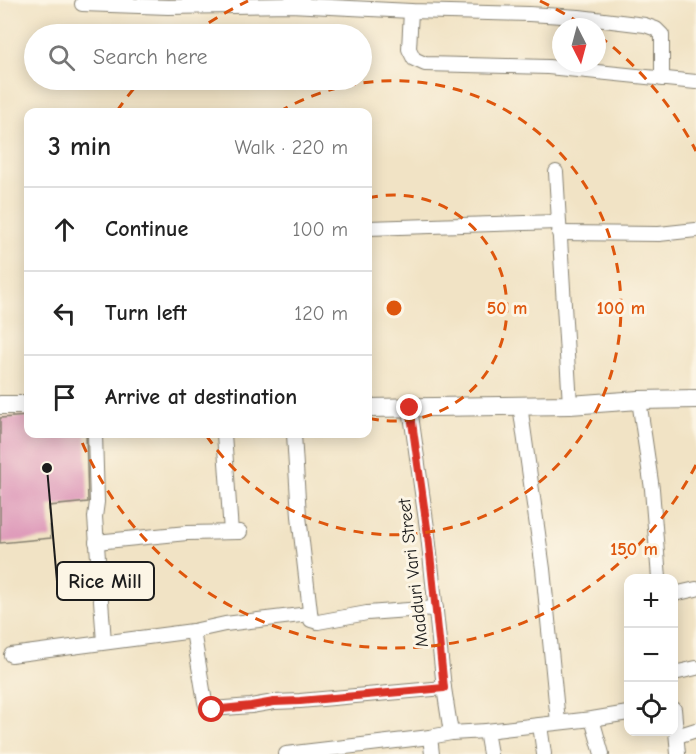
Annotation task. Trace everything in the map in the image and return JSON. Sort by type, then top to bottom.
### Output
[{"type":"street","points":[[82,4],[168,7],[290,5],[529,14],[645,25],[656,29],[662,35],[662,79]]},
{"type":"street","points":[[411,10],[408,49],[414,59],[425,64],[548,67],[696,82]]},
{"type":"street","points":[[556,172],[570,405]]},
{"type":"street","points":[[372,228],[559,227],[659,234],[696,230]]},
{"type":"street","points":[[372,408],[570,405],[696,399]]},
{"type":"street","points":[[639,400],[652,489],[659,574]]},
{"type":"street","points":[[0,405],[24,405]]},
{"type":"street","points":[[520,405],[543,569],[558,723]]},
{"type":"street","name":"Madduri Vari Street","points":[[410,408],[428,535],[451,733]]},
{"type":"street","points":[[95,438],[96,542],[104,642]]},
{"type":"street","points":[[96,542],[187,533],[236,532],[224,438]]},
{"type":"street","points":[[294,438],[299,516],[311,620],[318,622],[367,613],[436,608]]},
{"type":"street","points":[[678,593],[696,590]]},
{"type":"street","points":[[11,655],[309,614]]},
{"type":"street","points":[[193,631],[205,702],[207,708],[212,710],[274,702],[444,688]]},
{"type":"street","points":[[678,672],[696,668]]},
{"type":"street","points":[[286,754],[375,749],[451,733],[558,723],[624,714]]},
{"type":"street","points":[[592,719],[602,754]]},
{"type":"street","points":[[540,725],[544,754]]},
{"type":"street","points":[[678,735],[696,730]]},
{"type":"street","points":[[486,731],[490,754]]},
{"type":"street","points":[[676,736],[678,754]]},
{"type":"street","points":[[430,737],[432,754]]},
{"type":"building","points":[[24,416],[24,438],[86,438],[88,502],[49,506],[51,538],[0,543],[0,418]]},
{"type":"place","name":"Rice Mill","points":[[47,468]]},
{"type":"route","points":[[212,710],[274,702],[444,688],[428,535],[410,408]]}]
